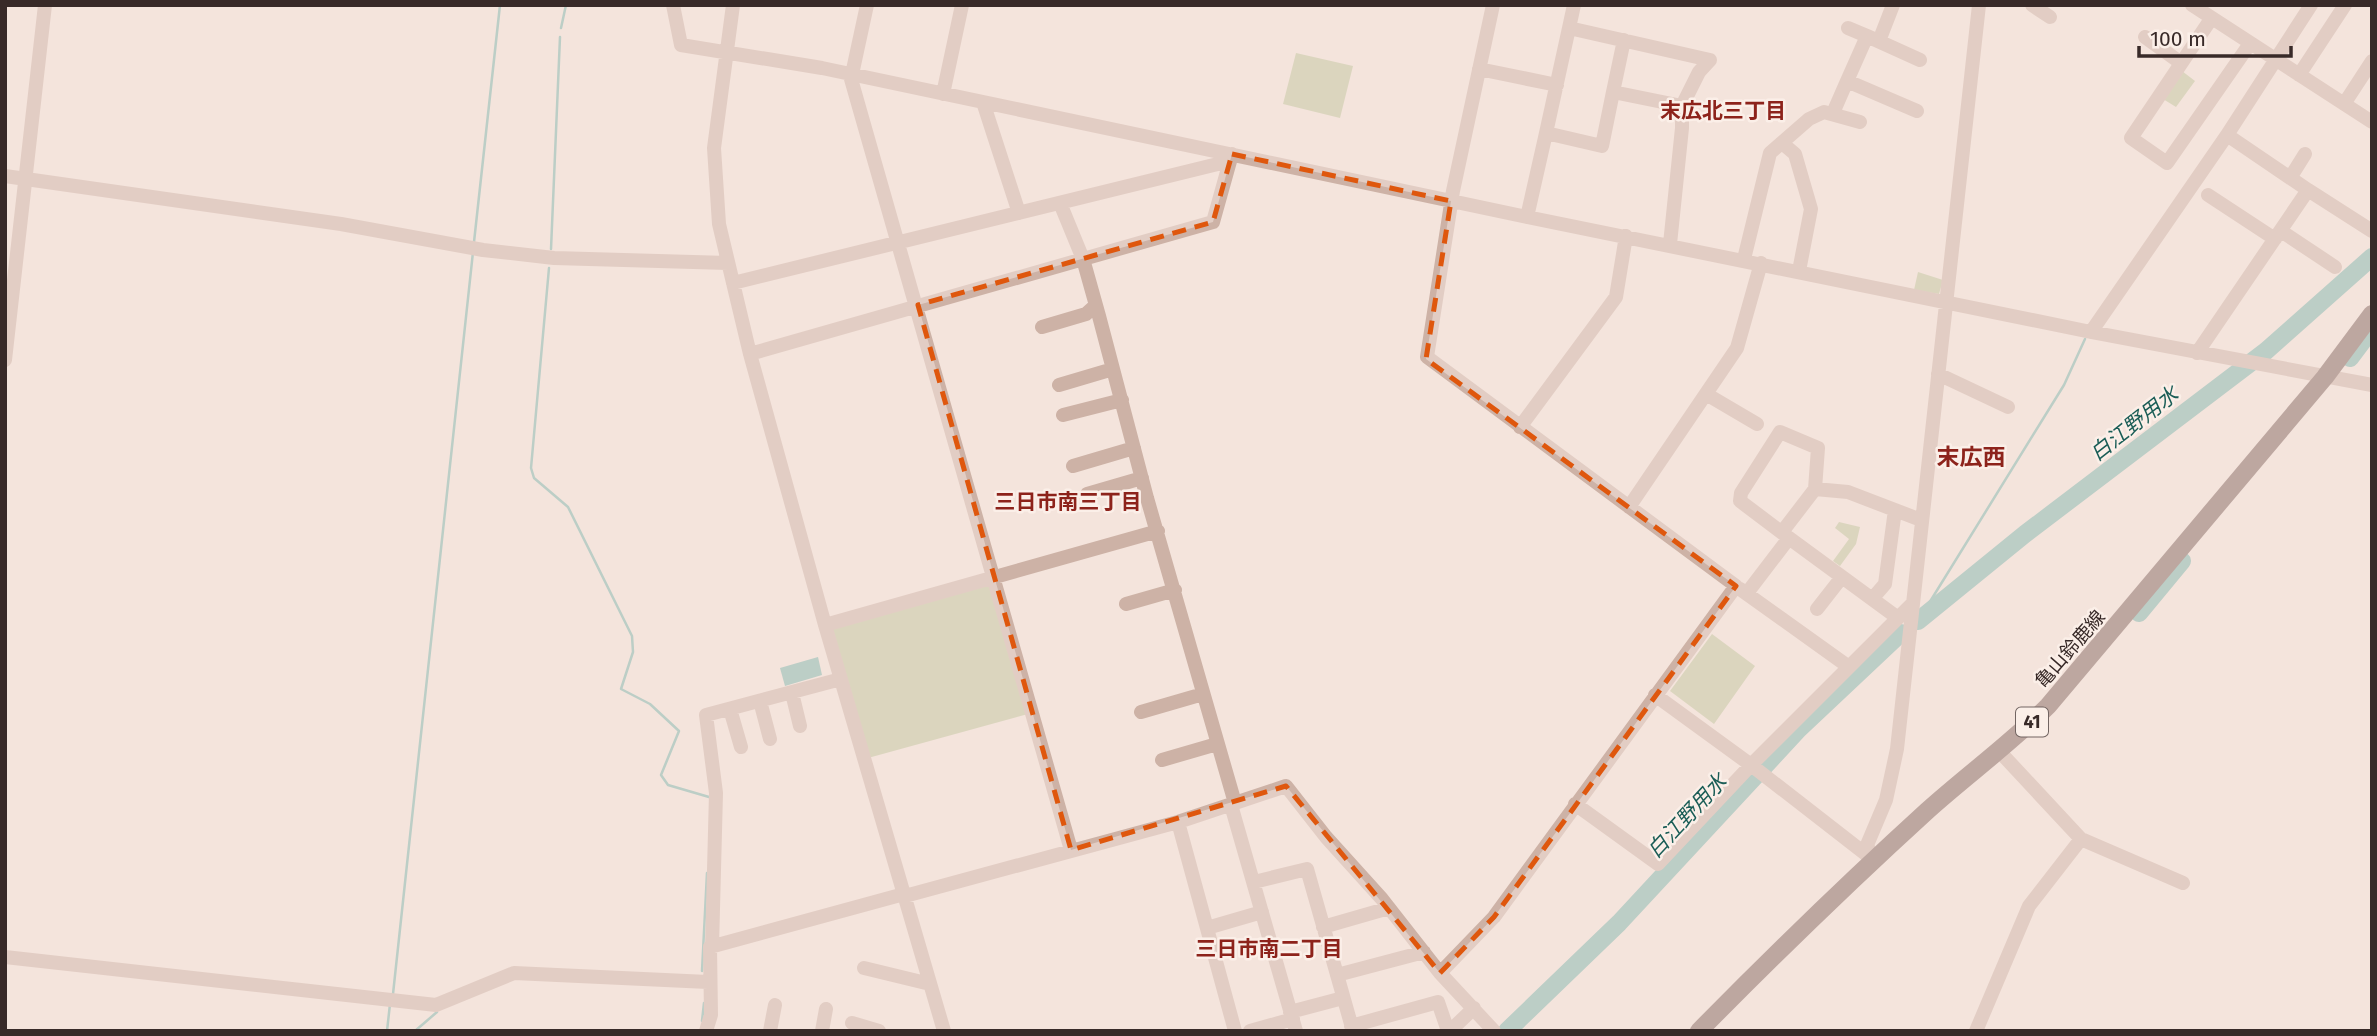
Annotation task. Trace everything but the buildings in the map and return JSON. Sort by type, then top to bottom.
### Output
[{"type":"main road","name":"亀山鈴鹿線","points":[[1699,1031],[1774,954],[1929,810],[2000,752],[2073,679],[2325,377],[2372,314]]},
{"type":"street","points":[[5,360],[45,5]]},
{"type":"street","points":[[673,5],[681,45],[852,75],[1231,158],[1745,259],[2091,332],[2372,385]]},
{"type":"street","points":[[733,5],[715,162],[719,224],[750,354],[825,625],[944,1031]]},
{"type":"street","points":[[867,5],[852,75],[1070,850]]},
{"type":"street","points":[[943,94],[962,5]]},
{"type":"street","points":[[1493,5],[1451,201],[1427,357],[1849,667]]},
{"type":"street","points":[[1527,217],[1574,5]]},
{"type":"street","points":[[1833,113],[1847,81],[1893,5]]},
{"type":"street","points":[[2032,5],[2050,17]]},
{"type":"street","points":[[2192,5],[2249,45],[2372,122]]},
{"type":"street","points":[[2091,332],[2227,135],[2272,59],[2311,5]]},
{"type":"street","points":[[2299,75],[2345,5]]},
{"type":"street","points":[[1874,861],[1867,845],[1892,781],[1977,6]]},
{"type":"street","points":[[2211,19],[2131,138],[2167,163],[2249,45]]},
{"type":"street","points":[[1569,27],[1710,60],[1699,72],[1682,106],[1670,244]]},
{"type":"street","points":[[1848,28],[1920,60]]},
{"type":"street","points":[[2145,37],[2181,63]]},
{"type":"street","points":[[1546,133],[1602,146],[1624,40]]},
{"type":"street","points":[[2344,104],[2372,61]]},
{"type":"street","points":[[1479,69],[1557,85]]},
{"type":"street","points":[[1847,81],[1917,111]]},
{"type":"street","points":[[1613,92],[1682,106]]},
{"type":"street","points":[[983,102],[1018,213]]},
{"type":"street","points":[[1745,259],[1770,153],[1809,119],[1824,112],[1860,122]]},
{"type":"street","points":[[2227,135],[2308,190],[2369,224]]},
{"type":"street","points":[[1782,143],[1795,154],[1811,209],[1799,271]]},
{"type":"street","points":[[2290,178],[2305,155]]},
{"type":"street","points":[[733,283],[1231,158]]},
{"type":"street","points":[[750,354],[1213,222],[1231,158]]},
{"type":"street","points":[[5,176],[341,224],[475,248],[554,258],[728,263]]},
{"type":"street","points":[[2197,353],[2308,190]]},
{"type":"street","points":[[2208,195],[2335,267]]},
{"type":"street","points":[[1060,203],[1083,259],[1293,1021]]},
{"type":"street","points":[[1520,427],[1616,297],[1626,236]]},
{"type":"street","points":[[1629,507],[1737,348],[1760,263]]},
{"type":"street","points":[[1042,327],[1086,314],[1096,305]]},
{"type":"street","points":[[1059,385],[1114,369]]},
{"type":"street","points":[[1938,374],[2008,407]]},
{"type":"street","points":[[1706,394],[1757,424]]},
{"type":"street","points":[[1063,415],[1122,400]]},
{"type":"street","points":[[1440,973],[1493,917],[1655,695],[1785,535],[1815,489],[1818,448],[1780,432],[1741,493],[1740,501],[1785,535],[1898,618]]},
{"type":"street","points":[[1073,466],[1134,448]]},
{"type":"street","points":[[1087,494],[1142,478]]},
{"type":"street","points":[[1815,489],[1848,492],[1921,520]]},
{"type":"street","points":[[1872,599],[1885,584],[1895,510]]},
{"type":"street","points":[[825,625],[1158,531]]},
{"type":"street","points":[[1817,609],[1842,577]]},
{"type":"street","points":[[1126,604],[1175,590]]},
{"type":"street","points":[[1575,804],[1658,864],[1757,769],[1849,667],[1912,604]]},
{"type":"street","points":[[706,1031],[711,1015],[708,982],[712,947],[716,793],[706,715],[841,679]]},
{"type":"street","points":[[792,693],[800,726]]},
{"type":"street","points":[[1140,712],[1202,694]]},
{"type":"street","points":[[1655,695],[1757,769],[1874,861]]},
{"type":"street","points":[[760,701],[770,739]]},
{"type":"street","points":[[730,709],[741,747]]},
{"type":"street","points":[[1162,760],[1217,744]]},
{"type":"street","points":[[2000,752],[2081,839],[2183,883]]},
{"type":"street","points":[[712,947],[1178,822],[1286,786],[1440,973],[1494,1031]]},
{"type":"street","points":[[1178,822],[1235,1031]]},
{"type":"street","points":[[1976,1031],[2029,906],[2081,839]]},
{"type":"street","points":[[1254,882],[1307,869],[1352,1028],[1438,1002],[1449,1031],[1474,1009]]},
{"type":"street","points":[[1322,927],[1389,908]]},
{"type":"street","points":[[1207,928],[1262,912]]},
{"type":"street","points":[[1337,975],[1424,952]]},
{"type":"street","points":[[5,957],[436,1005],[514,973],[708,982]]},
{"type":"street","points":[[864,968],[930,984]]},
{"type":"street","points":[[1250,1031],[1293,1021],[1343,998]]},
{"type":"street","points":[[770,1031],[775,1005]]},
{"type":"street","points":[[822,1031],[826,1009]]},
{"type":"street","points":[[852,1023],[879,1031]]},
{"type":"highlighted area","points":[[1232,154],[1451,201],[1426,359],[1736,586],[1494,917],[1440,973],[1286,786],[1071,850],[918,305],[1213,222]]},
{"type":"green space","points":[[1296,53],[1353,66],[1340,118],[1283,104]]},
{"type":"green space","points":[[2182,71],[2195,81],[2176,107],[2163,99]]},
{"type":"green space","points":[[1918,272],[1943,280],[1939,294],[1914,290]]},
{"type":"green space","points":[[1839,522],[1860,527],[1856,544],[1840,566],[1833,561],[1849,539],[1835,528]]},
{"type":"green space","points":[[992,581],[1028,714],[868,758],[831,626]]},
{"type":"green space","points":[[1712,634],[1755,666],[1714,724],[1670,691]]},
{"type":"water","points":[[818,657],[822,675],[785,686],[780,668]]},
{"type":"waterway","points":[[474,242],[500,5]]},
{"type":"waterway","points":[[561,28],[566,5]]},
{"type":"waterway","points":[[551,249],[560,37]]},
{"type":"waterway","points":[[393,994],[473,252]]},
{"type":"waterway","name":"白江野用水","points":[[1918,621],[2025,534],[2266,351],[2372,257]]},
{"type":"waterway","points":[[549,268],[531,468],[534,478],[568,507],[632,636],[633,652],[621,689],[650,704],[679,731],[661,775],[668,785],[709,797]]},
{"type":"waterway","name":"白江野用水","points":[[2350,358],[2365,338],[2372,336]]},
{"type":"waterway","points":[[1918,621],[2064,385],[2085,339]]},
{"type":"waterway","name":"白江野用水","points":[[2139,613],[2182,561]]},
{"type":"waterway","name":"白江野用水","points":[[1507,1031],[1619,923],[1799,729],[1901,633]]},
{"type":"waterway","points":[[702,971],[707,873]]},
{"type":"waterway","points":[[702,1021],[704,1003]]},
{"type":"waterway","points":[[387,1031],[390,1004]]},
{"type":"waterway","points":[[415,1031],[437,1012]]},
{"type":"district","name":"末広北三丁目","points":[[1723,111]]},
{"type":"district","name":"末広西","points":[[1971,457]]},
{"type":"district","name":"三日市南三丁目","points":[[1068,502]]},
{"type":"district","name":"三日市南二丁目","points":[[1269,949]]}]
